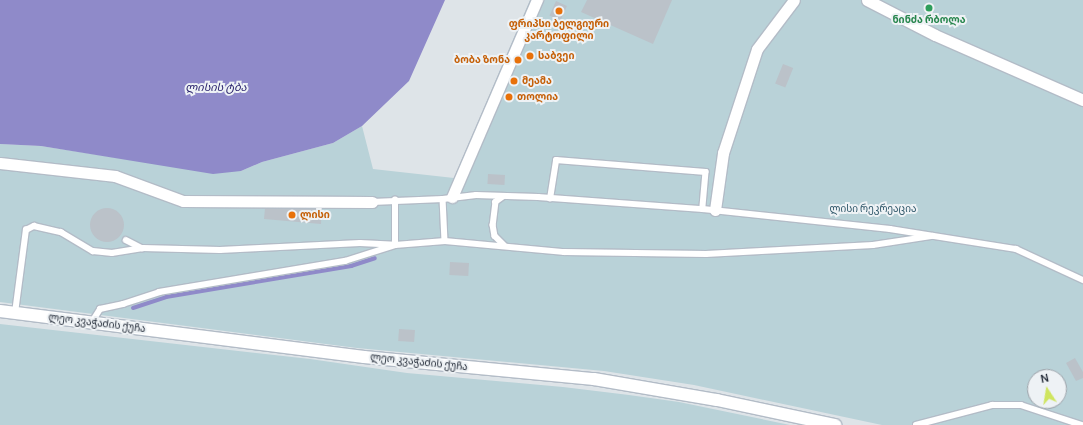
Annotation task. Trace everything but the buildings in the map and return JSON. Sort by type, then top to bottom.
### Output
[{"type":"main road","name":"ლეო კვაჭაძის ქუჩა","points":[[0,311],[364,357],[594,379],[717,400],[835,425]]},
{"type":"street","points":[[447,198],[537,0]]},
{"type":"street","points":[[715,210],[723,153],[757,49],[794,0]]},
{"type":"street","points":[[867,0],[935,35],[1083,100]]},
{"type":"street","points":[[0,163],[115,176],[183,201],[372,202]]},
{"type":"lane","points":[[550,199],[556,160],[706,172],[703,209]]},
{"type":"lane","points":[[372,202],[476,195],[703,209],[890,229],[1016,248],[1083,280]]},
{"type":"lane","points":[[504,197],[496,202],[493,225],[495,236],[504,245]]},
{"type":"lane","points":[[445,241],[447,198]]},
{"type":"lane","points":[[395,200],[395,245]]},
{"type":"lane","points":[[15,313],[26,230],[34,226],[61,232],[93,251],[112,253],[143,248],[220,250],[360,243],[395,245],[445,241],[504,245],[564,252],[706,254],[873,245],[932,236]]},
{"type":"lane","points":[[126,240],[143,248]]},
{"type":"lane","points":[[92,322],[100,309],[123,304],[159,292],[345,261],[395,245]]},
{"type":"lane","points":[[916,425],[992,405],[1021,405],[1082,425]]},
{"type":"green space","name":"ლისი რეკრეაცია","points":[[530,0],[1083,0],[1083,425],[882,425],[694,385],[604,371],[357,348],[0,302],[0,144],[41,146],[125,159],[241,171],[262,162],[333,143],[362,126],[373,169],[454,178]]},
{"type":"green space","points":[[0,324],[310,359],[407,373],[563,387],[629,395],[679,402],[790,425],[0,425]]},
{"type":"water","name":"ლისის ტბა","points":[[0,0],[445,0],[409,81],[362,126],[333,143],[262,162],[241,171],[213,174],[41,146],[0,144]]},
{"type":"waterway","points":[[133,308],[166,297],[351,266],[375,258]]},
{"type":"place","name":"ნინძა რბოლა","points":[[929,8]]},
{"type":"place","name":"ფრიპსი ბელგიური კარტოფილი","points":[[559,11]]},
{"type":"place","name":"საბვეი","points":[[530,56]]},
{"type":"place","name":"ბობა ზონა","points":[[518,60]]},
{"type":"place","name":"მეამა","points":[[514,81]]},
{"type":"place","name":"თოლია","points":[[509,97]]},
{"type":"place","name":"ლისი","points":[[292,215]]}]
